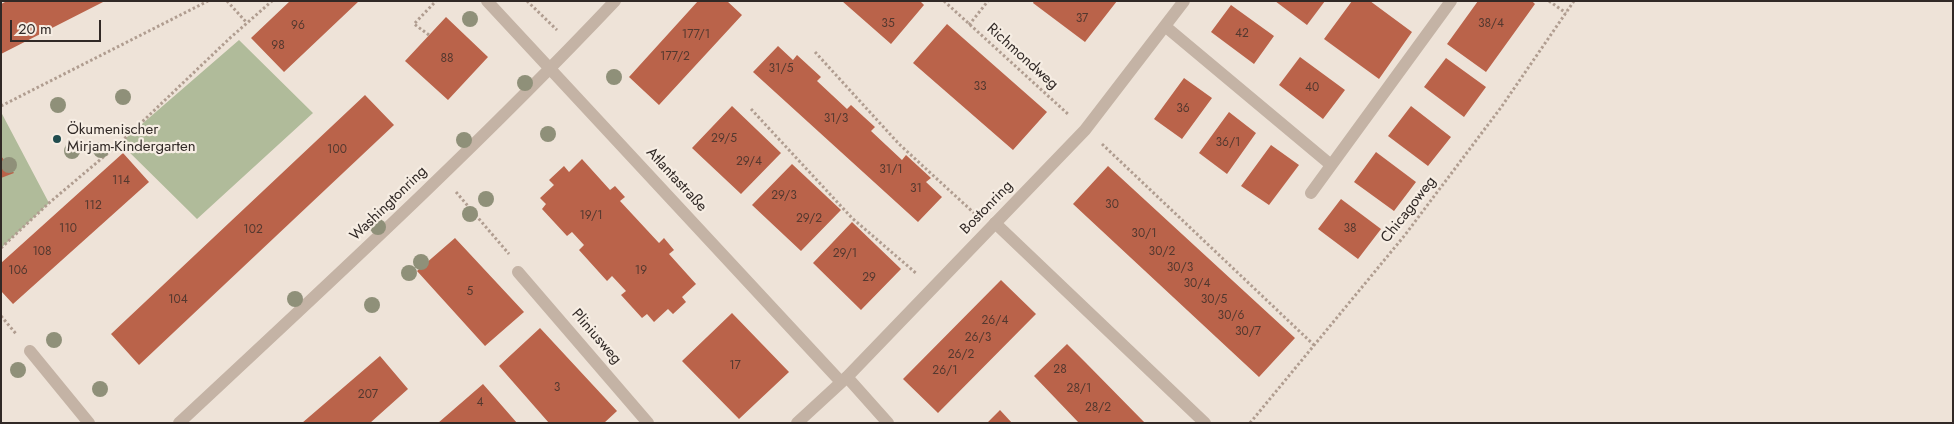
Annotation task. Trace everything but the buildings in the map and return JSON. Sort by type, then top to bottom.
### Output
[{"type":"street","name":"Atlantastraße","points":[[487,1],[550,70],[888,423]]},
{"type":"street","name":"Washingtonring","points":[[179,423],[343,271],[550,70],[615,1]]},
{"type":"street","name":"Bostonring","points":[[798,423],[844,379],[1085,130],[1166,27],[1184,1]]},
{"type":"street","points":[[1311,193],[1451,1]]},
{"type":"street","points":[[1166,27],[1331,165]]},
{"type":"street","points":[[995,223],[1205,423]]},
{"type":"street","name":"Pliniusweg","points":[[518,272],[648,423]]},
{"type":"street","points":[[30,351],[89,423]]},
{"type":"path","points":[[1,106],[208,1]]},
{"type":"path","points":[[227,1],[247,23]]},
{"type":"path","points":[[1,248],[49,203],[120,143],[272,1]]},
{"type":"path","points":[[429,35],[414,24],[436,1]]},
{"type":"path","points":[[527,1],[563,37]]},
{"type":"path","name":"Richmondweg","points":[[944,1],[1085,130],[1109,149],[1315,346]]},
{"type":"path","points":[[970,25],[988,1]]},
{"type":"path","points":[[1549,1],[1566,13]]},
{"type":"path","name":"Chicagoweg","points":[[1250,423],[1405,236],[1480,136],[1574,1]]},
{"type":"path","points":[[815,52],[899,144],[970,209]]},
{"type":"path","points":[[752,109],[852,218],[916,273]]},
{"type":"path","points":[[442,175],[509,254],[518,272]]},
{"type":"green space","points":[[239,40],[313,113],[197,219],[120,143]]},
{"type":"green space","points":[[1,112],[49,203],[1,248]]},
{"type":"place","name":"Ökumenischer Mirjam-Kindergarten","points":[[57,139]]}]
